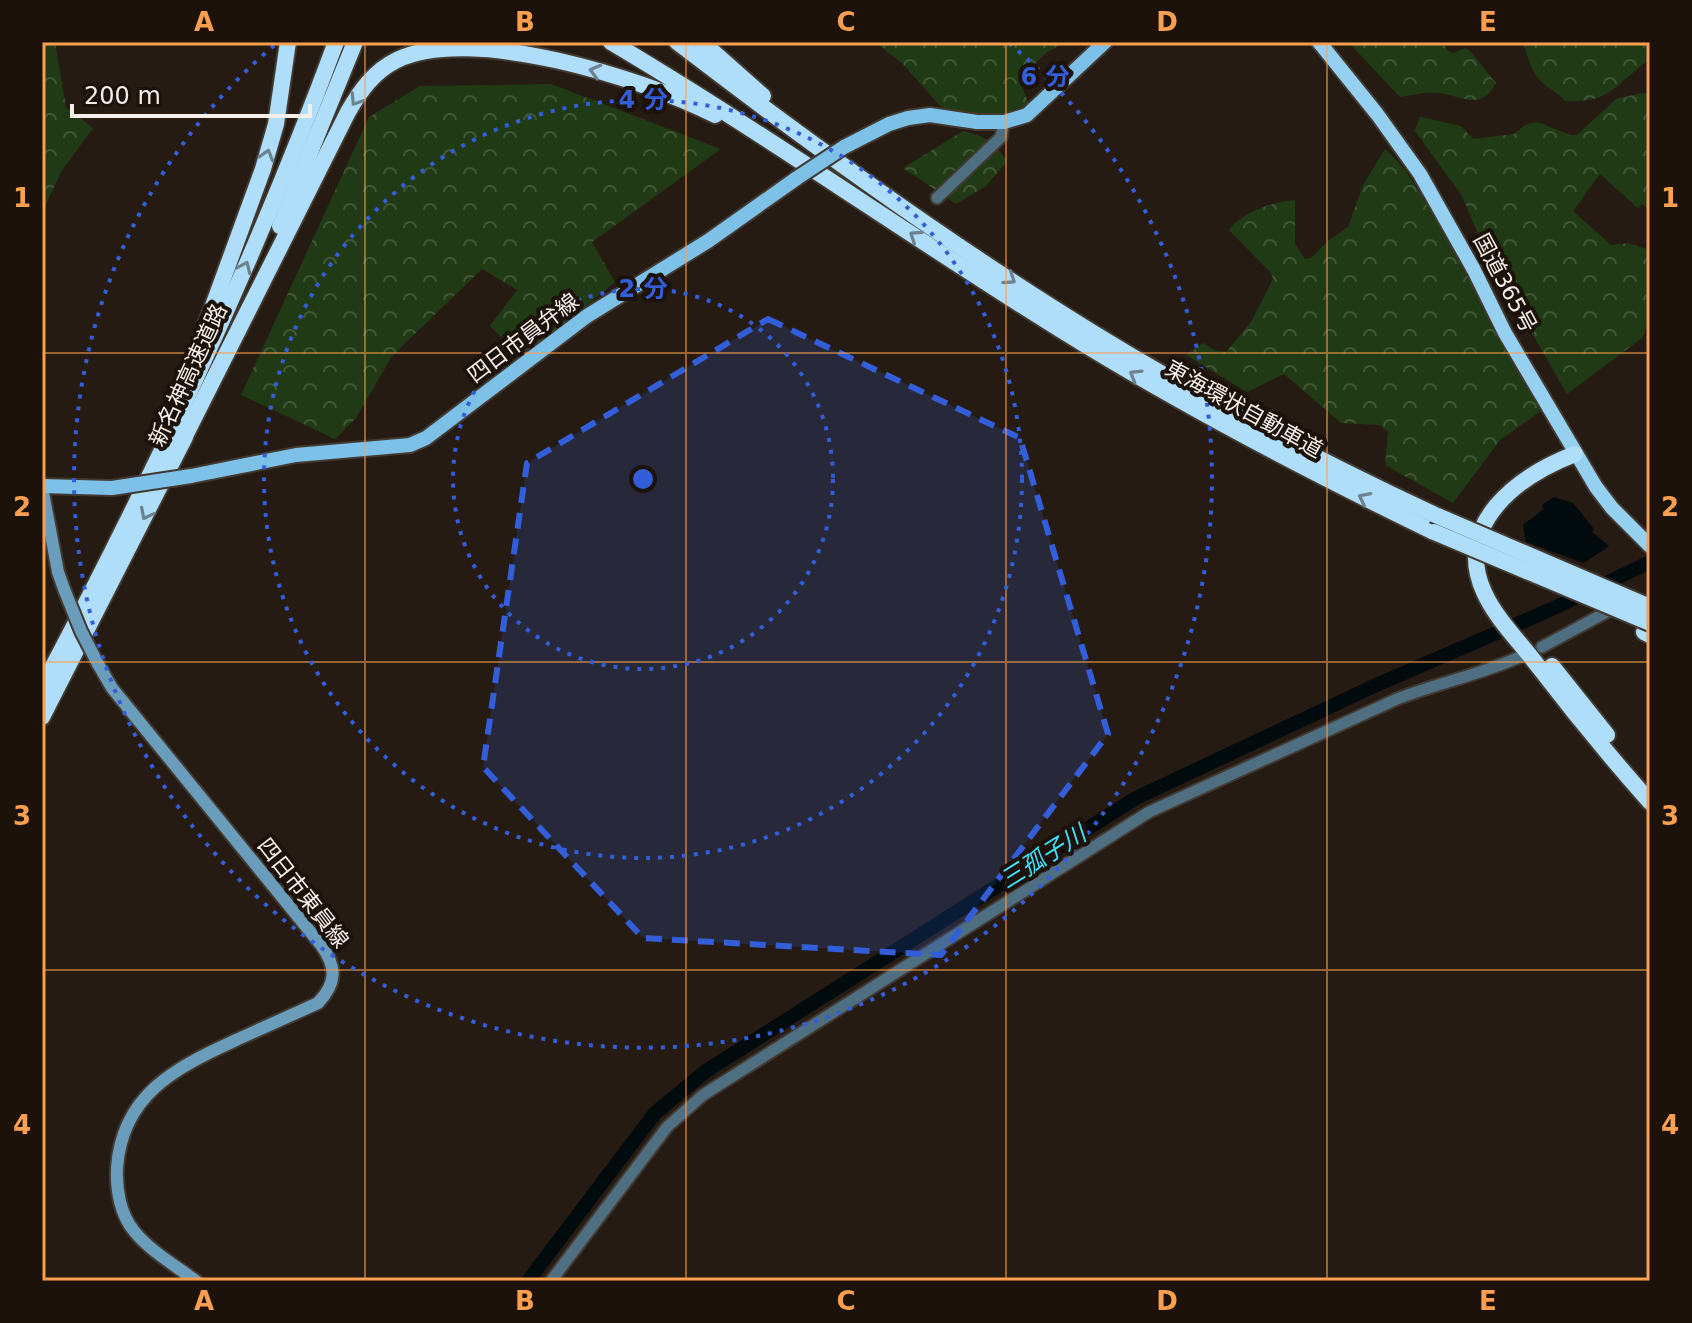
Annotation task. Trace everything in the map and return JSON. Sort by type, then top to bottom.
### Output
[{"type":"highway","points":[[129,515],[192,365],[263,169],[276,124],[288,42]]},
{"type":"highway","name":"新名神高速道路","points":[[42,687],[129,515],[219,325],[263,226],[336,42]]},
{"type":"highway","name":"新名神高速道路","points":[[42,717],[181,444],[284,216],[355,42]]},
{"type":"highway","points":[[611,42],[842,186]]},
{"type":"highway","points":[[677,42],[742,93],[853,172]]},
{"type":"highway","points":[[702,42],[853,172]]},
{"type":"highway","name":"国道365号","points":[[1319,42],[1420,174],[1505,333],[1575,454],[1612,508],[1650,546]]},
{"type":"highway","points":[[181,444],[353,104],[382,69],[410,55],[444,48],[511,53],[613,76],[707,111],[842,186]]},
{"type":"highway","name":"東海環状自動車道","points":[[853,172],[1018,285],[1131,355],[1319,460],[1506,547],[1650,607]]},
{"type":"highway","name":"東海環状自動車道","points":[[842,186],[1007,296],[1173,397],[1434,532],[1648,628]]},
{"type":"highway","points":[[1575,454],[1562,469],[1518,497],[1497,519],[1485,550],[1487,572],[1500,610],[1650,787]]},
{"type":"highway","points":[[1506,547],[1650,595]]},
{"type":"highway","points":[[1529,645],[1565,701],[1650,802]]},
{"type":"main road","points":[[1004,122],[1027,115],[1105,42]]},
{"type":"main road","name":"四日市員弁線","points":[[42,486],[112,488],[296,455],[410,445],[426,438],[587,316],[708,241],[844,147],[908,118],[930,115],[977,122],[1004,122]]},
{"type":"main road","name":"四日市東員線","points":[[42,486],[58,572],[81,631],[112,688],[321,945],[334,966],[334,980],[329,992],[318,1003],[171,1073],[149,1092],[128,1123],[116,1184],[122,1207],[133,1229],[147,1244],[196,1281]]},
{"type":"street","points":[[937,198],[1001,137],[1004,122]]},
{"type":"street","points":[[551,1281],[667,1127],[703,1095],[1149,812],[1397,699],[1426,688],[1473,677],[1529,645],[1621,604],[1650,595]]},
{"type":"highlighted area","points":[[768,319],[1020,438],[1108,734],[941,955],[643,938],[483,767],[527,463]]},
{"type":"green space","points":[[42,42],[55,42],[66,107],[93,128],[61,172],[42,213]]},
{"type":"green space","points":[[875,42],[1066,42],[1047,52],[1019,80],[1029,104],[986,119],[967,117],[940,106],[903,64]]},
{"type":"green space","points":[[1348,42],[1442,42],[1448,51],[1454,53],[1465,48],[1496,83],[1490,92],[1478,100],[1434,93],[1400,97]]},
{"type":"green space","points":[[1523,42],[1650,42],[1650,59],[1604,95],[1581,101],[1565,101],[1536,75]]},
{"type":"green space","points":[[551,84],[721,149],[592,242],[615,282],[522,358],[490,326],[517,290],[482,269],[392,356],[356,418],[335,439],[241,395],[369,117],[420,86]]},
{"type":"green space","points":[[1650,94],[1650,210],[1642,204],[1638,208],[1600,174],[1573,211],[1611,245],[1628,243],[1650,250],[1650,318],[1642,338],[1567,394],[1486,253],[1462,196],[1415,131],[1420,117],[1461,126],[1473,139],[1514,134],[1525,125],[1537,122],[1577,135],[1616,99]]},
{"type":"green space","points":[[963,131],[988,141],[1007,161],[986,186],[956,204],[903,168]]},
{"type":"green space","points":[[1385,149],[1409,176],[1444,232],[1541,411],[1500,440],[1453,503],[1385,465],[1388,432],[1379,425],[1341,423],[1284,374],[1247,392],[1186,355],[1203,343],[1214,350],[1226,352],[1251,322],[1273,279],[1271,273],[1229,230],[1234,224],[1259,209],[1295,200],[1295,244],[1305,259],[1311,258],[1348,227],[1363,185]]},
{"type":"shaded area","points":[[1554,497],[1573,503],[1594,529],[1592,532],[1609,546],[1584,563],[1526,542],[1523,525]]},
{"type":"waterway","name":"三孤子川","points":[[528,1281],[655,1113],[706,1071],[1136,798],[1374,686],[1552,609],[1650,562]]}]
